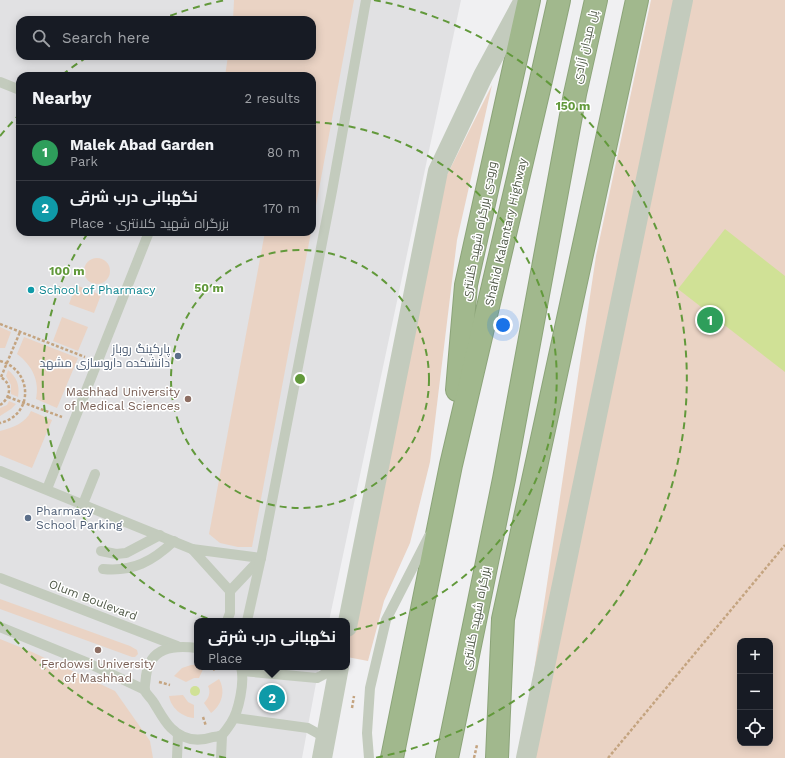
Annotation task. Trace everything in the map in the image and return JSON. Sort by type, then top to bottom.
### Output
[{"type":"highway","name":"ورودی بزرگراه شهید کلانتری","points":[[451,465],[466,285],[529,0]]},
{"type":"highway","name":"Shahid Kalantary Highway","points":[[440,514],[559,0]]},
{"type":"highway","name":"پل میدان آزادی","points":[[447,758],[506,471],[575,94],[596,0]]},
{"type":"highway","points":[[497,758],[503,619],[637,0]]},
{"type":"highway","points":[[392,758],[440,514]]},
{"type":"street","points":[[349,618],[438,171],[484,76],[524,0]]},
{"type":"street","points":[[526,758],[683,0]]},
{"type":"street","points":[[322,758],[337,670]]},
{"type":"lane","points":[[248,618],[261,558],[332,191],[366,0]]},
{"type":"lane","points":[[0,82],[16,88]]},
{"type":"lane","points":[[47,489],[147,236]]},
{"type":"lane","points":[[0,471],[192,549],[261,558]]},
{"type":"lane","points":[[84,504],[95,474]]},
{"type":"lane","points":[[369,758],[367,733],[370,688],[386,620],[440,514]]},
{"type":"lane","points":[[101,551],[126,554],[160,535]]},
{"type":"lane","points":[[103,569],[117,570],[133,568],[149,561],[163,552],[174,542]]},
{"type":"lane","points":[[192,549],[230,591],[230,613],[228,618]]},
{"type":"lane","points":[[230,591],[261,558]]},
{"type":"lane","name":"Olum Boulevard","points":[[0,578],[177,646]]},
{"type":"lane","points":[[0,627],[88,663],[145,690],[168,724],[178,734],[186,738],[205,740],[222,735]]},
{"type":"lane","points":[[145,690],[147,670],[150,661],[162,650],[177,646],[194,648]]},
{"type":"lane","points":[[221,758],[222,735],[234,718],[238,709],[242,670]]},
{"type":"lane","points":[[250,670],[316,678],[332,670]]},
{"type":"lane","points":[[234,718],[308,728],[326,738]]},
{"type":"lane","points":[[177,758],[178,734]]},
{"type":"path","points":[[0,324],[98,362]]},
{"type":"path","points":[[0,405],[6,401],[9,387],[7,382],[0,377],[20,332]]},
{"type":"path","points":[[0,361],[7,363],[16,369],[22,378],[25,388],[24,402],[21,408],[14,416],[0,423]]},
{"type":"path","points":[[8,396],[74,422]]},
{"type":"path","points":[[608,758],[785,545]]},
{"type":"path","points":[[350,716],[355,693]]},
{"type":"path","points":[[474,758],[476,750]]},
{"type":"shaded area","name":"Mashhad University of Medical Sciences","points":[[0,0],[461,0],[330,618],[194,618],[194,670],[318,670],[302,758],[0,758]]},
{"type":"shaded area","points":[[234,0],[354,0],[316,205],[316,72],[226,72],[227,60],[316,60],[316,16],[233,16]]},
{"type":"shaded area","points":[[651,0],[785,0],[785,758],[521,758],[596,256]]},
{"type":"shaded area","points":[[492,85],[457,240],[430,462],[410,543],[384,601],[368,661],[350,658],[350,637],[445,179]]},
{"type":"shaded area","points":[[725,229],[785,276],[785,372],[678,289]]},
{"type":"shaded area","points":[[264,236],[310,236],[252,547],[238,547],[220,543],[209,534]]},
{"type":"shaded area","points":[[97,258],[106,262],[110,271],[106,280],[97,284],[88,280],[84,271],[88,262]]},
{"type":"shaded area","points":[[76,285],[101,295],[94,313],[69,304]]},
{"type":"shaded area","points":[[62,317],[88,327],[78,351],[53,341]]},
{"type":"shaded area","points":[[0,327],[11,332],[5,348],[0,348]]},
{"type":"shaded area","points":[[24,337],[78,358],[57,408],[36,399],[37,386],[34,374],[27,363],[17,354]]},
{"type":"shaded area","points":[[8,370],[17,382],[19,389],[18,397],[11,394],[11,385],[6,376]]},
{"type":"shaded area","points":[[9,401],[16,404],[0,416],[0,408],[7,405]]},
{"type":"shaded area","points":[[31,411],[52,420],[32,468],[0,455],[0,431],[14,427],[22,422]]},
{"type":"shaded area","points":[[0,599],[130,646],[137,650],[138,654],[135,657],[132,657],[0,609]]},
{"type":"shaded area","points":[[0,639],[32,652],[115,691],[150,741],[153,758],[0,758]]},
{"type":"shaded area","points":[[194,665],[194,670],[203,670],[199,678],[194,678],[186,682],[174,676],[182,668]]},
{"type":"shaded area","points":[[219,679],[222,688],[222,698],[218,706],[211,713],[204,703],[209,695],[208,686]]},
{"type":"shaded area","points":[[193,686],[197,686],[199,687],[199,695],[193,696],[190,693],[190,689]]},
{"type":"shaded area","points":[[183,695],[188,702],[194,705],[194,718],[181,714],[172,704],[169,696]]},
{"type":"place","name":"School of Pharmacy","points":[[31,290]]},
{"type":"place","name":"Malek Abad Garden","points":[[710,320]]},
{"type":"place","name":"پارکینگ روباز دانشکده داروسازی مشهد","points":[[178,356]]},
{"type":"place","name":"Mashhad University of Medical Sciences","points":[[188,399]]},
{"type":"place","name":"Pharmacy School Parking","points":[[28,518]]},
{"type":"place","name":"Ferdowsi University of Mashhad","points":[[98,650]]},
{"type":"place","name":"نگهبانی درب شرقی","points":[[272,698]]}]
